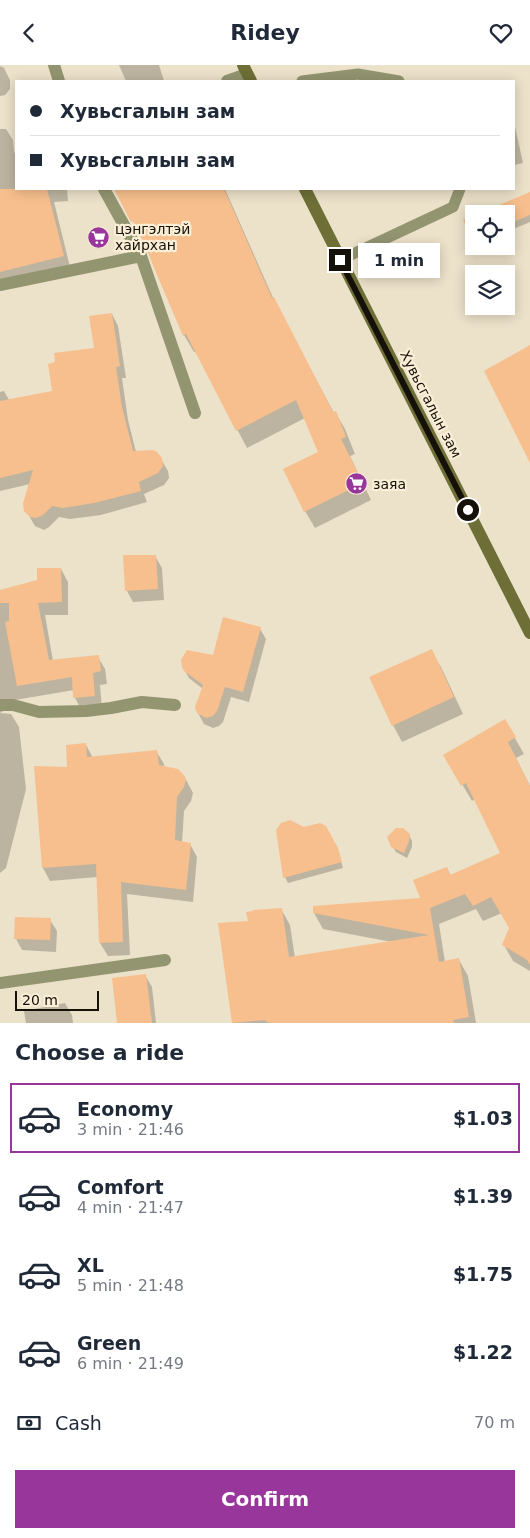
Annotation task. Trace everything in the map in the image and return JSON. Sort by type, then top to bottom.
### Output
[{"type":"main road","name":"Хувьсгалын зам","points":[[305,190],[530,633]]},
{"type":"street","points":[[54,65],[59,80]]},
{"type":"street","points":[[230,80],[247,73]]},
{"type":"street","points":[[105,190],[140,257],[195,413]]},
{"type":"street","points":[[0,285],[140,257]]},
{"type":"street","points":[[0,705],[13,705],[39,712],[94,710],[142,702],[175,705]]},
{"type":"street","points":[[0,983],[165,960]]},
{"type":"lane","points":[[310,80],[358,74],[393,80]]},
{"type":"lane","points":[[340,260],[453,207],[460,190]]},
{"type":"building","points":[[0,189],[47,190],[64,256],[0,272]]},
{"type":"building","points":[[115,190],[224,190],[272,298],[274,297],[333,412],[336,411],[346,437],[341,439],[363,483],[304,512],[283,469],[318,452],[296,400],[236,431],[186,334],[183,336],[148,252],[133,221],[131,222]]},
{"type":"building","points":[[530,192],[530,215],[515,221],[515,205],[499,205]]},
{"type":"building","points":[[112,313],[120,366],[116,367],[122,407],[133,451],[153,450],[157,452],[162,458],[163,466],[158,473],[139,482],[141,491],[94,503],[63,508],[52,506],[43,515],[36,518],[30,517],[24,511],[23,503],[33,470],[0,478],[0,401],[52,391],[48,364],[55,362],[54,353],[94,348],[89,316]]},
{"type":"building","points":[[530,345],[530,463],[484,371]]},
{"type":"building","points":[[123,555],[156,555],[158,589],[125,591]]},
{"type":"building","points":[[37,568],[61,568],[62,602],[38,603],[49,660],[99,655],[101,671],[93,673],[95,696],[73,698],[72,677],[17,686],[5,622],[9,621],[9,603],[0,603],[0,590],[37,580]]},
{"type":"building","points":[[223,617],[261,627],[243,692],[225,687],[217,711],[213,716],[206,718],[197,713],[195,707],[203,685],[184,671],[181,660],[187,650],[213,655]]},
{"type":"building","points":[[432,649],[454,697],[392,726],[369,677]]},
{"type":"building","points":[[505,719],[516,737],[508,742],[530,786],[530,965],[527,960],[502,945],[509,928],[491,897],[473,906],[465,894],[430,908],[439,962],[459,958],[469,1017],[453,1020],[454,1023],[270,1023],[264,1020],[232,1023],[218,923],[248,921],[246,912],[282,908],[289,957],[429,935],[313,913],[313,906],[420,898],[413,880],[447,867],[450,875],[500,853],[466,783],[461,786],[443,755]]},
{"type":"building","points":[[86,743],[87,757],[157,750],[159,765],[178,769],[186,779],[184,787],[177,797],[175,840],[191,843],[186,890],[121,882],[123,942],[99,943],[96,864],[42,868],[34,766],[67,767],[66,745]]},
{"type":"building","points":[[290,820],[304,827],[320,823],[326,826],[338,848],[342,862],[283,878],[276,830],[281,823]]},
{"type":"building","points":[[396,828],[403,828],[410,834],[404,853],[391,847],[387,837]]},
{"type":"building","points":[[15,917],[51,918],[50,940],[14,939]]},
{"type":"building","points":[[146,974],[152,1023],[117,1023],[112,978]]},
{"type":"place","name":"цэнгэлтэй хайрхан","points":[[99,237]]},
{"type":"place","name":"заяа","points":[[357,484]]},
{"type":"route","points":[[340,260],[468,510]]}]
